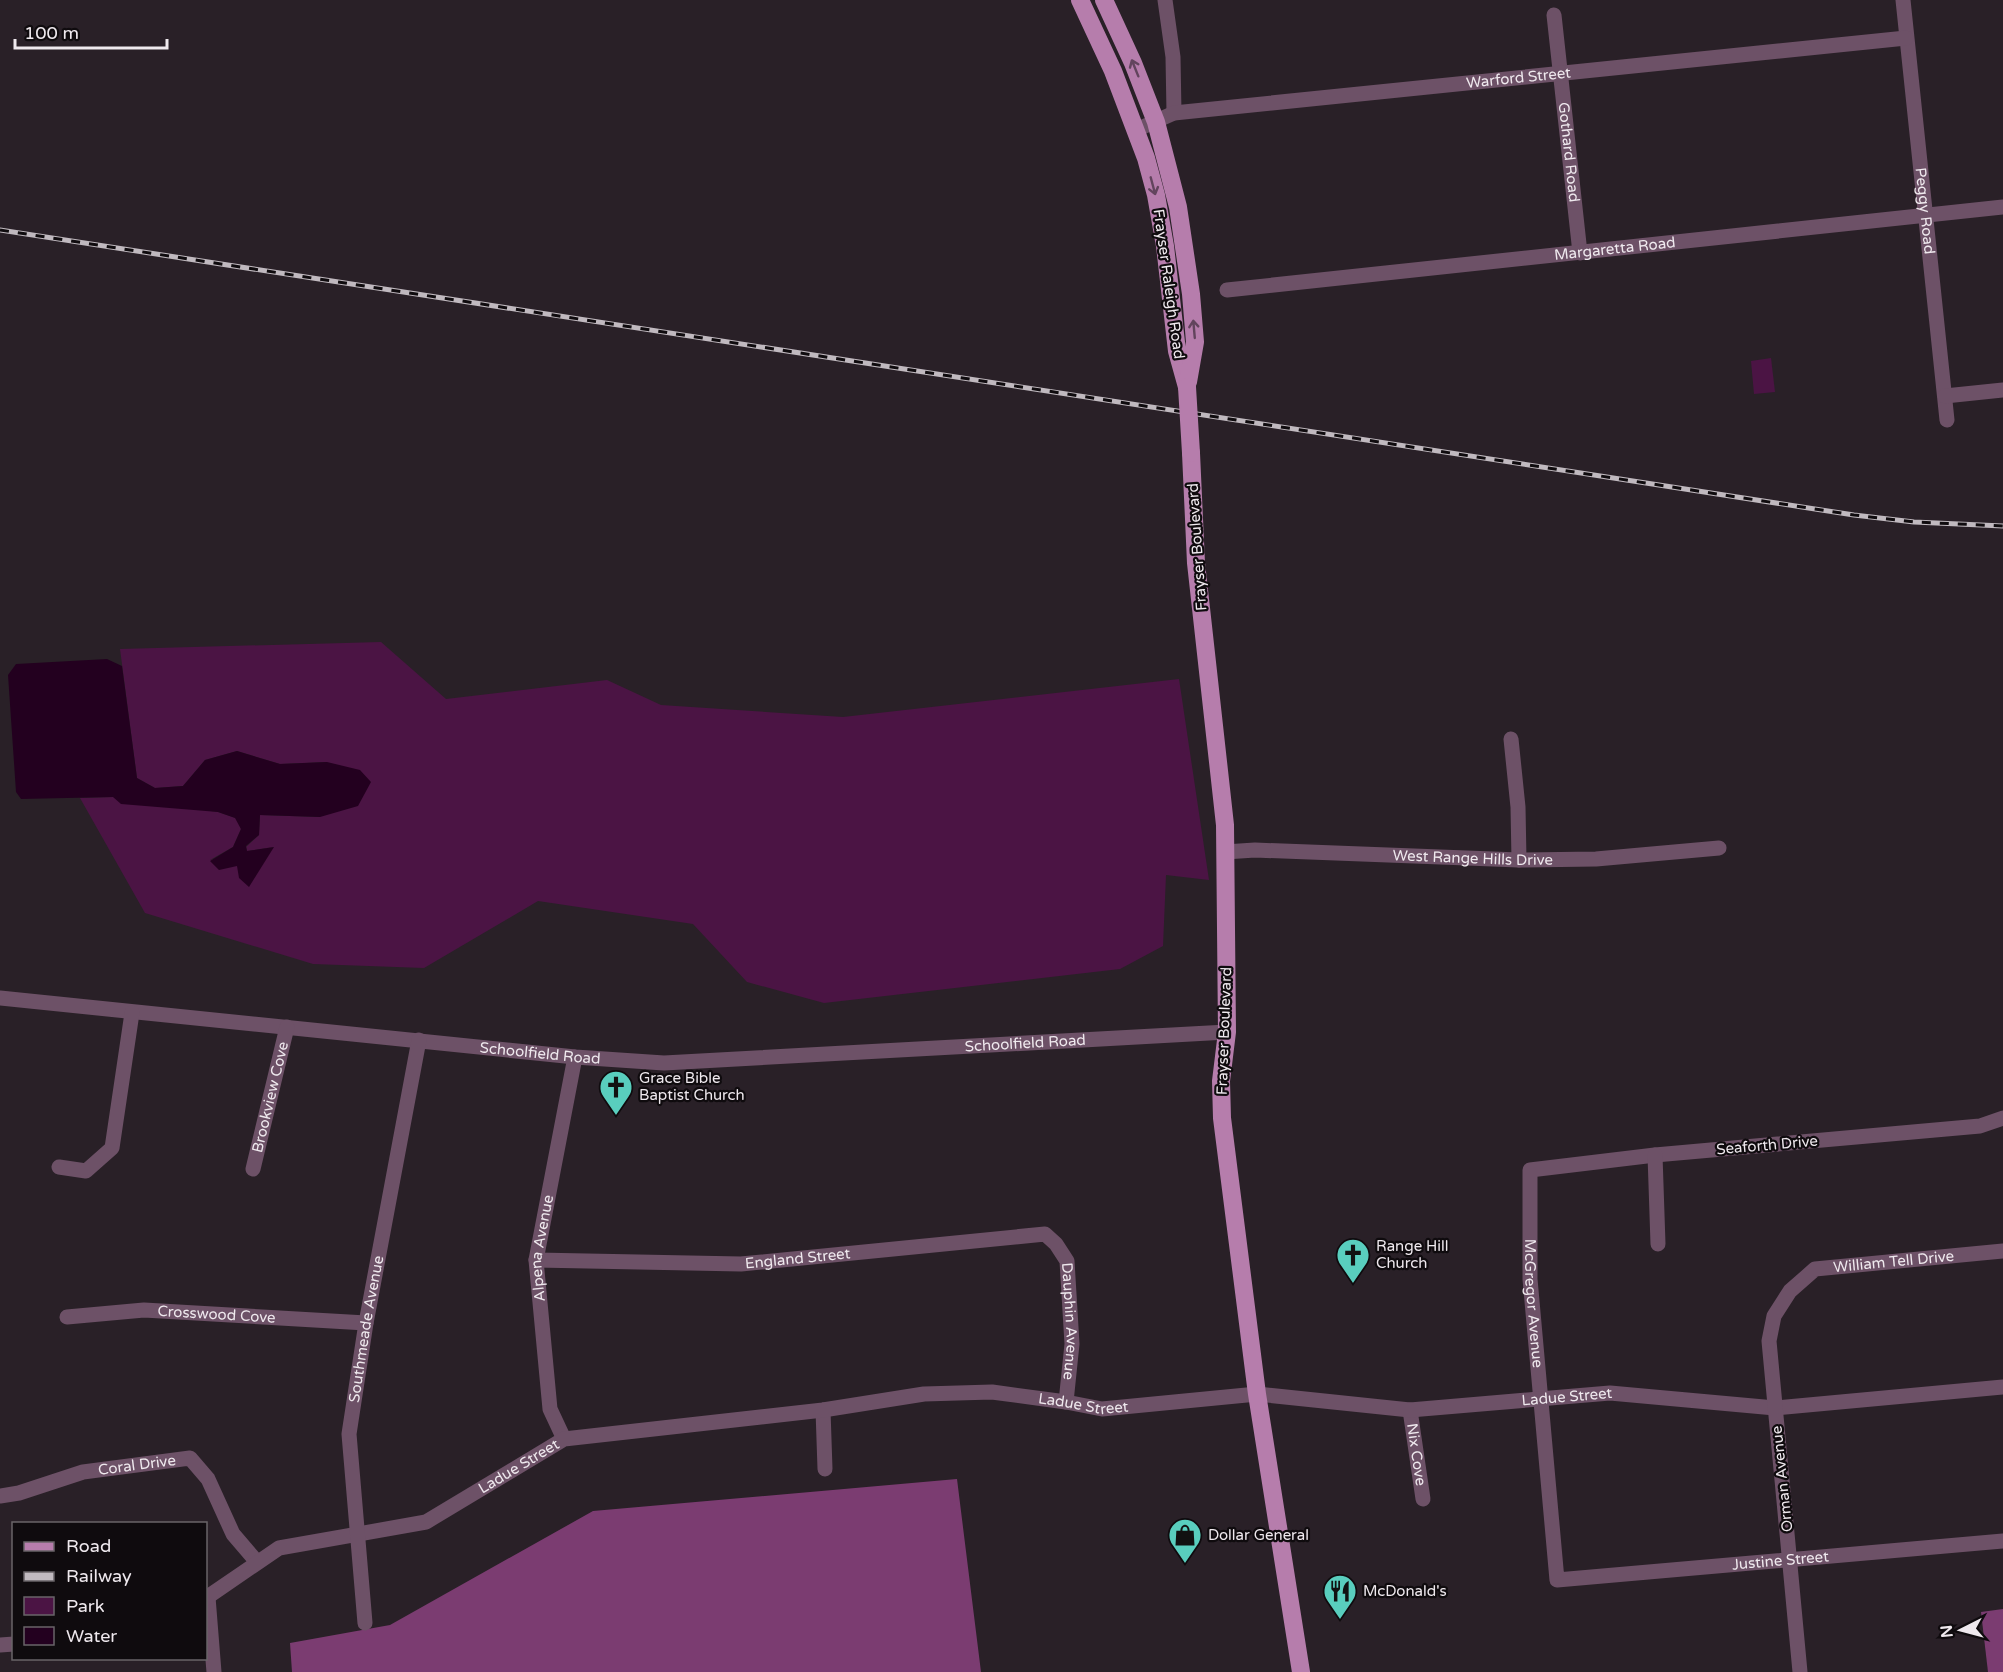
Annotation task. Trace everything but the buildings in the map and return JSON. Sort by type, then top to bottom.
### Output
[{"type":"main road","name":"Frayser Raleigh Road","points":[[1080,0],[1113,71],[1136,130],[1156,195],[1177,351],[1187,387]]},
{"type":"main road","name":"Frayser Raleigh Road","points":[[1104,0],[1133,63],[1156,123],[1178,207],[1191,294],[1195,342],[1187,387]]},
{"type":"main road","name":"Frayser Boulevard","points":[[1187,387],[1196,563],[1225,825],[1227,1032],[1221,1081],[1222,1118],[1257,1394],[1301,1672]]},
{"type":"street","points":[[1165,0],[1173,57],[1174,113]]},
{"type":"street","name":"Peggy Road","points":[[1903,0],[1947,420]]},
{"type":"street","name":"Gothard Road","points":[[1554,15],[1580,253]]},
{"type":"street","name":"Warford Street","points":[[1136,130],[1174,113],[1906,38]]},
{"type":"street","name":"Margaretta Road","points":[[1227,290],[2003,207]]},
{"type":"street","points":[[1945,396],[2003,390]]},
{"type":"street","points":[[1511,739],[1518,807],[1520,860]]},
{"type":"street","name":"West Range Hills Drive","points":[[1225,852],[1266,850],[1520,860],[1596,859],[1719,848]]},
{"type":"street","name":"Schoolfield Road","points":[[0,998],[575,1057],[664,1063],[1227,1032]]},
{"type":"street","points":[[59,1167],[86,1171],[112,1149],[132,1013]]},
{"type":"street","name":"Brookview Cove","points":[[253,1169],[287,1028]]},
{"type":"street","name":"Southmeade Avenue","points":[[365,1623],[349,1434],[366,1323],[418,1040]]},
{"type":"street","name":"Alpena Avenue","points":[[564,1438],[550,1409],[536,1260],[575,1057]]},
{"type":"street","name":"Seaforth Drive","points":[[1530,1170],[1655,1155],[1980,1126],[2003,1118]]},
{"type":"street","points":[[1655,1155],[1658,1244]]},
{"type":"street","name":"McGregor Avenue","points":[[1530,1170],[1530,1279],[1557,1580]]},
{"type":"street","name":"England Street","points":[[536,1260],[741,1264],[1046,1234],[1056,1244]]},
{"type":"street","name":"Dauphin Avenue","points":[[1056,1244],[1067,1262],[1072,1344],[1066,1402]]},
{"type":"street","name":"William Tell Drive","points":[[1790,1291],[1815,1269],[2003,1251]]},
{"type":"street","name":"Orman Avenue","points":[[1790,1291],[1774,1316],[1769,1341],[1800,1672]]},
{"type":"street","name":"Crosswood Cove","points":[[67,1317],[144,1310],[366,1323]]},
{"type":"street","name":"Ladue Street","points":[[207,1598],[279,1548],[426,1522],[564,1438],[823,1410],[924,1394],[992,1392],[1102,1409],[1257,1394],[1410,1410],[1610,1393],[1775,1408],[2003,1388]]},
{"type":"street","points":[[823,1410],[825,1469]]},
{"type":"street","name":"Nix Cove","points":[[1410,1410],[1423,1499]]},
{"type":"street","name":"Coral Drive","points":[[0,1496],[19,1493],[83,1472],[190,1458],[208,1479],[233,1534],[257,1563]]},
{"type":"street","name":"Justine Street","points":[[1557,1580],[2003,1541]]},
{"type":"street","points":[[207,1598],[214,1672]]},
{"type":"green space","points":[[1771,358],[1775,392],[1754,394],[1751,361]]},
{"type":"green space","points":[[381,642],[446,699],[607,680],[661,705],[843,717],[1179,679],[1209,880],[1166,875],[1163,946],[1120,969],[824,1003],[747,982],[693,924],[538,901],[424,968],[313,964],[145,913],[80,798],[113,797],[218,812],[236,818],[241,829],[233,847],[210,860],[274,847],[247,851],[246,847],[259,835],[260,815],[320,817],[327,762],[280,764],[237,751],[205,760],[183,786],[155,788],[137,778],[120,649]]},
{"type":"shaded area","points":[[957,1479],[981,1672],[292,1672],[290,1643],[390,1625],[593,1511]]},
{"type":"shaded area","points":[[2003,1609],[2003,1672],[1988,1672],[1981,1612]]},
{"type":"water","points":[[107,659],[122,666],[137,778],[155,788],[183,786],[205,760],[237,751],[280,764],[327,762],[360,770],[371,782],[358,806],[320,817],[260,815],[259,835],[246,846],[247,851],[274,847],[249,887],[239,878],[237,866],[219,870],[210,861],[233,847],[241,829],[235,818],[218,812],[121,804],[113,797],[21,799],[16,792],[8,675],[16,664]]},
{"type":"railway","points":[[0,230],[1854,515],[1914,522],[2003,526]]},
{"type":"place","name":"Grace Bible Baptist Church","points":[[616,1116]]},
{"type":"place","name":"Range Hill Church","points":[[1353,1284]]},
{"type":"place","name":"Dollar General","points":[[1185,1564]]},
{"type":"place","name":"McDonald's","points":[[1340,1620]]}]
